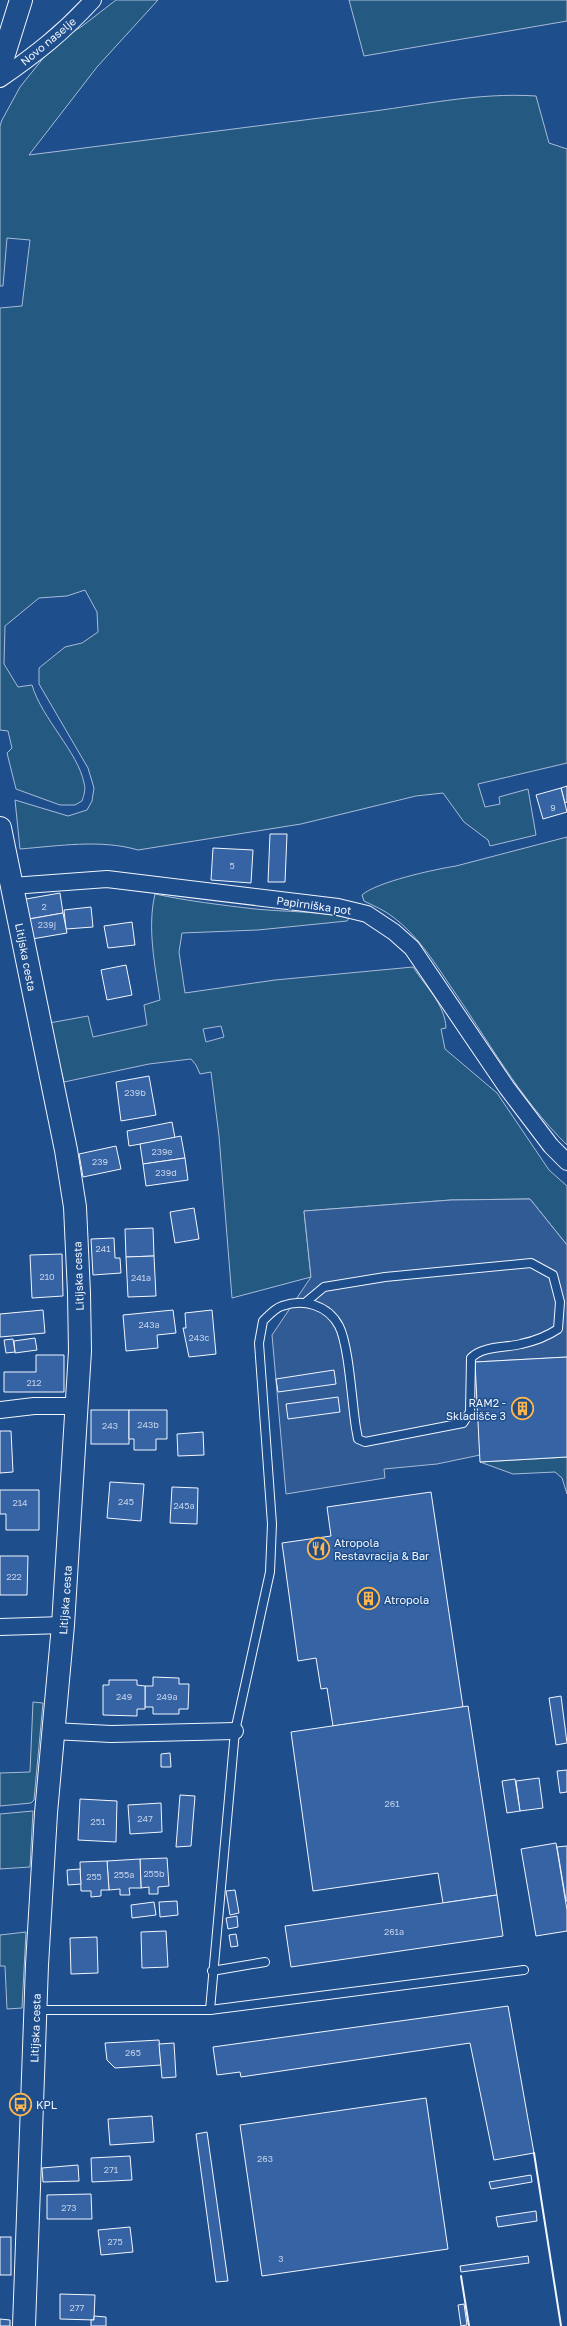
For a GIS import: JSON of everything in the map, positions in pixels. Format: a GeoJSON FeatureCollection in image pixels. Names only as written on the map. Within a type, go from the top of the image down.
{"type":"FeatureCollection","features":[{"type":"Feature","properties":{"kind":"main road"},"geometry":{"type":"LineString","coordinates":[[0,67],[21,0]]}},
{"type":"Feature","properties":{"kind":"main road","name":"Litijska cesta"},"geometry":{"type":"LineString","coordinates":[[0,828],[66,1148],[75,1207],[80,1335],[63,1625],[46,1814],[35,2010],[24,2326]]}},
{"type":"Feature","properties":{"kind":"street","name":"Novo naselje"},"geometry":{"type":"LineString","coordinates":[[0,79],[38,53],[67,28],[93,0]]}},
{"type":"Feature","properties":{"kind":"street","name":"Papirniška pot"},"geometry":{"type":"LineString","coordinates":[[12,886],[106,879],[338,907],[367,914],[394,932],[412,948],[506,1088],[551,1146],[567,1162]]}},
{"type":"Feature","properties":{"kind":"street"},"geometry":{"type":"LineString","coordinates":[[0,1410],[34,1406],[77,1406]]}},
{"type":"Feature","properties":{"kind":"street"},"geometry":{"type":"LineString","coordinates":[[0,1627],[63,1625]]}},
{"type":"Feature","properties":{"kind":"street"},"geometry":{"type":"LineString","coordinates":[[53,1731],[111,1734],[235,1731]]}},
{"type":"Feature","properties":{"kind":"lane"},"geometry":{"type":"LineString","coordinates":[[210,2010],[212,1971],[235,1731],[270,1572],[272,1524],[260,1343],[262,1321],[281,1306],[306,1302],[324,1287],[385,1278],[531,1263],[553,1275],[564,1301],[558,1329],[545,1337],[522,1344],[476,1352],[471,1358],[470,1412],[463,1423],[365,1442],[358,1439],[340,1326],[328,1312],[306,1302]]}},
{"type":"Feature","properties":{"kind":"lane"},"geometry":{"type":"LineString","coordinates":[[212,1971],[265,1962]]}},
{"type":"Feature","properties":{"kind":"lane"},"geometry":{"type":"LineString","coordinates":[[35,2010],[210,2010],[524,1970]]}},
{"type":"Feature","properties":{"kind":"shaded area"},"geometry":{"type":"Polygon","coordinates":[[[116,0],[158,0],[97,67],[29,155],[359,113],[448,100],[514,95],[536,96],[549,143],[567,149],[567,763],[478,784],[485,807],[500,804],[499,797],[528,789],[536,835],[490,846],[488,840],[464,822],[443,793],[416,796],[301,824],[138,850],[94,844],[20,849],[15,800],[68,816],[87,810],[92,801],[94,788],[88,768],[39,684],[39,668],[65,647],[82,643],[98,632],[97,612],[85,590],[67,596],[39,598],[5,626],[4,664],[18,687],[32,685],[37,698],[75,759],[85,788],[82,801],[75,805],[60,805],[16,789],[7,753],[12,748],[8,731],[0,730],[0,308],[22,306],[30,240],[7,238],[3,286],[0,286],[0,126],[20,87],[57,41],[81,27],[116,0]]]}},
{"type":"Feature","properties":{"kind":"shaded area"},"geometry":{"type":"Polygon","coordinates":[[[349,0],[567,0],[567,21],[364,56],[349,0]]]}},
{"type":"Feature","properties":{"kind":"shaded area"},"geometry":{"type":"Polygon","coordinates":[[[567,837],[567,1145],[534,1108],[519,1088],[424,948],[409,931],[393,917],[364,901],[362,895],[380,885],[407,877],[456,866],[567,837]]]}},
{"type":"Feature","properties":{"kind":"shaded area"},"geometry":{"type":"Polygon","coordinates":[[[155,894],[230,906],[314,913],[349,918],[347,921],[258,930],[182,933],[179,952],[185,993],[275,980],[413,967],[434,996],[442,1011],[446,1028],[441,1029],[445,1049],[497,1093],[549,1170],[567,1186],[567,1245],[530,1199],[451,1200],[304,1211],[311,1277],[232,1298],[219,1136],[211,1072],[200,1074],[196,1065],[191,1059],[149,1064],[64,1082],[49,1023],[88,1016],[93,1037],[147,1025],[144,1005],[160,1000],[153,947],[153,907],[155,894]],[[221,1026],[203,1029],[206,1042],[224,1037],[221,1026]]]}},
{"type":"Feature","properties":{"kind":"shaded area"},"geometry":{"type":"Polygon","coordinates":[[[530,1199],[567,1245],[567,1357],[475,1362],[480,1455],[437,1464],[384,1469],[385,1478],[286,1494],[272,1335],[311,1277],[304,1211],[451,1200],[530,1199]]]}},
{"type":"Feature","properties":{"kind":"shaded area"},"geometry":{"type":"Polygon","coordinates":[[[567,1457],[567,1494],[562,1478],[555,1472],[513,1474],[480,1462],[567,1457]]]}},
{"type":"Feature","properties":{"kind":"shaded area"},"geometry":{"type":"Polygon","coordinates":[[[33,1702],[43,1703],[34,1800],[31,1803],[0,1806],[0,1773],[30,1772],[33,1702]]]}},
{"type":"Feature","properties":{"kind":"shaded area"},"geometry":{"type":"Polygon","coordinates":[[[33,1811],[30,1867],[0,1869],[0,1814],[33,1811]]]}},
{"type":"Feature","properties":{"kind":"shaded area"},"geometry":{"type":"Polygon","coordinates":[[[26,1932],[22,2008],[7,2009],[5,1966],[0,1966],[0,1935],[26,1932]]]}},
{"type":"Feature","properties":{"kind":"building"},"geometry":{"type":"Polygon","coordinates":[[[567,786],[567,802],[565,803],[561,788],[567,786]]]}},
{"type":"Feature","properties":{"kind":"building"},"geometry":{"type":"Polygon","coordinates":[[[561,788],[567,812],[543,819],[536,795],[561,788]]]}},
{"type":"Feature","properties":{"kind":"building"},"geometry":{"type":"Polygon","coordinates":[[[270,834],[287,834],[285,882],[268,882],[270,834]]]}},
{"type":"Feature","properties":{"kind":"building"},"geometry":{"type":"Polygon","coordinates":[[[213,848],[253,850],[251,883],[211,880],[213,848]]]}},
{"type":"Feature","properties":{"kind":"building"},"geometry":{"type":"Polygon","coordinates":[[[60,893],[63,913],[29,919],[26,899],[60,893]]]}},
{"type":"Feature","properties":{"kind":"building"},"geometry":{"type":"Polygon","coordinates":[[[91,907],[93,927],[66,929],[64,910],[91,907]]]}},
{"type":"Feature","properties":{"kind":"building"},"geometry":{"type":"Polygon","coordinates":[[[63,913],[67,933],[32,939],[29,919],[63,913]]]}},
{"type":"Feature","properties":{"kind":"building"},"geometry":{"type":"Polygon","coordinates":[[[132,922],[135,945],[108,948],[104,926],[132,922]]]}},
{"type":"Feature","properties":{"kind":"building"},"geometry":{"type":"Polygon","coordinates":[[[126,965],[132,995],[107,1000],[101,970],[126,965]]]}},
{"type":"Feature","properties":{"kind":"building"},"geometry":{"type":"Polygon","coordinates":[[[149,1076],[156,1115],[121,1121],[116,1082],[149,1076]]]}},
{"type":"Feature","properties":{"kind":"building"},"geometry":{"type":"Polygon","coordinates":[[[172,1122],[175,1138],[129,1146],[127,1131],[172,1122]]]}},
{"type":"Feature","properties":{"kind":"building"},"geometry":{"type":"Polygon","coordinates":[[[181,1136],[185,1158],[143,1164],[140,1144],[181,1136]]]}},
{"type":"Feature","properties":{"kind":"building"},"geometry":{"type":"Polygon","coordinates":[[[116,1146],[121,1169],[83,1177],[79,1154],[116,1146]]]}},
{"type":"Feature","properties":{"kind":"building"},"geometry":{"type":"Polygon","coordinates":[[[185,1158],[188,1180],[146,1186],[143,1164],[185,1158]]]}},
{"type":"Feature","properties":{"kind":"building"},"geometry":{"type":"Polygon","coordinates":[[[194,1208],[199,1239],[175,1243],[170,1212],[194,1208]]]}},
{"type":"Feature","properties":{"kind":"building"},"geometry":{"type":"Polygon","coordinates":[[[153,1228],[154,1256],[126,1257],[125,1229],[153,1228]]]}},
{"type":"Feature","properties":{"kind":"building"},"geometry":{"type":"Polygon","coordinates":[[[114,1238],[115,1258],[120,1258],[121,1273],[93,1275],[91,1239],[114,1238]]]}},
{"type":"Feature","properties":{"kind":"building"},"geometry":{"type":"Polygon","coordinates":[[[62,1254],[63,1296],[32,1298],[30,1255],[62,1254]]]}},
{"type":"Feature","properties":{"kind":"building"},"geometry":{"type":"Polygon","coordinates":[[[154,1256],[156,1296],[128,1297],[126,1257],[154,1256]]]}},
{"type":"Feature","properties":{"kind":"building"},"geometry":{"type":"Polygon","coordinates":[[[43,1310],[45,1333],[0,1337],[0,1314],[43,1310]]]}},
{"type":"Feature","properties":{"kind":"building"},"geometry":{"type":"Polygon","coordinates":[[[173,1310],[176,1333],[157,1335],[158,1348],[126,1351],[123,1315],[173,1310]]]}},
{"type":"Feature","properties":{"kind":"building"},"geometry":{"type":"Polygon","coordinates":[[[212,1310],[216,1354],[189,1357],[183,1328],[186,1328],[185,1313],[212,1310]]]}},
{"type":"Feature","properties":{"kind":"building"},"geometry":{"type":"Polygon","coordinates":[[[35,1338],[37,1350],[15,1353],[14,1341],[35,1338]]]}},
{"type":"Feature","properties":{"kind":"building"},"geometry":{"type":"Polygon","coordinates":[[[13,1339],[15,1352],[6,1353],[4,1340],[13,1339]]]}},
{"type":"Feature","properties":{"kind":"building"},"geometry":{"type":"Polygon","coordinates":[[[36,1355],[64,1355],[64,1392],[4,1392],[4,1372],[36,1372],[36,1355]]]}},
{"type":"Feature","properties":{"kind":"building","name":"RAM2 - Skladišče 3"},"geometry":{"type":"Polygon","coordinates":[[[567,1357],[567,1457],[480,1462],[475,1362],[567,1357]]]}},
{"type":"Feature","properties":{"kind":"building"},"geometry":{"type":"Polygon","coordinates":[[[334,1370],[336,1384],[278,1392],[276,1379],[334,1370]]]}},
{"type":"Feature","properties":{"kind":"building"},"geometry":{"type":"Polygon","coordinates":[[[338,1397],[340,1412],[288,1419],[286,1404],[338,1397]]]}},
{"type":"Feature","properties":{"kind":"building"},"geometry":{"type":"Polygon","coordinates":[[[91,1410],[129,1410],[129,1444],[91,1444],[91,1410]]]}},
{"type":"Feature","properties":{"kind":"building"},"geometry":{"type":"Polygon","coordinates":[[[129,1410],[167,1410],[167,1439],[156,1439],[156,1450],[134,1450],[134,1439],[129,1439],[129,1410]]]}},
{"type":"Feature","properties":{"kind":"building"},"geometry":{"type":"Polygon","coordinates":[[[0,1431],[11,1431],[13,1472],[0,1473],[0,1431]]]}},
{"type":"Feature","properties":{"kind":"building"},"geometry":{"type":"Polygon","coordinates":[[[203,1432],[204,1455],[178,1456],[177,1434],[203,1432]]]}},
{"type":"Feature","properties":{"kind":"building"},"geometry":{"type":"Polygon","coordinates":[[[110,1482],[144,1484],[141,1521],[107,1518],[110,1482]]]}},
{"type":"Feature","properties":{"kind":"building"},"geometry":{"type":"Polygon","coordinates":[[[172,1487],[198,1488],[197,1524],[170,1523],[172,1487]]]}},
{"type":"Feature","properties":{"kind":"building"},"geometry":{"type":"Polygon","coordinates":[[[0,1490],[39,1490],[39,1530],[6,1530],[6,1514],[0,1514],[0,1490]]]}},
{"type":"Feature","properties":{"kind":"building","name":"Atropola"},"geometry":{"type":"Polygon","coordinates":[[[431,1492],[463,1707],[333,1726],[327,1688],[321,1689],[316,1658],[298,1661],[282,1543],[331,1536],[327,1507],[431,1492]]]}},
{"type":"Feature","properties":{"kind":"building"},"geometry":{"type":"Polygon","coordinates":[[[0,1556],[28,1556],[27,1595],[0,1595],[0,1556]]]}},
{"type":"Feature","properties":{"kind":"building"},"geometry":{"type":"Polygon","coordinates":[[[153,1677],[179,1678],[179,1684],[189,1684],[188,1709],[179,1709],[179,1714],[153,1714],[153,1707],[145,1707],[145,1686],[153,1686],[153,1677]]]}},
{"type":"Feature","properties":{"kind":"building"},"geometry":{"type":"Polygon","coordinates":[[[109,1680],[137,1680],[137,1685],[145,1686],[145,1709],[137,1709],[137,1716],[103,1715],[103,1685],[109,1685],[109,1680]]]}},
{"type":"Feature","properties":{"kind":"building"},"geometry":{"type":"Polygon","coordinates":[[[561,1696],[567,1743],[556,1745],[549,1698],[561,1696]]]}},
{"type":"Feature","properties":{"kind":"building"},"geometry":{"type":"Polygon","coordinates":[[[468,1706],[497,1895],[443,1903],[438,1873],[313,1891],[291,1732],[468,1706]]]}},
{"type":"Feature","properties":{"kind":"building"},"geometry":{"type":"Polygon","coordinates":[[[170,1753],[171,1767],[161,1767],[161,1754],[170,1753]]]}},
{"type":"Feature","properties":{"kind":"building"},"geometry":{"type":"Polygon","coordinates":[[[567,1770],[567,1792],[560,1793],[557,1771],[567,1770]]]}},
{"type":"Feature","properties":{"kind":"building"},"geometry":{"type":"Polygon","coordinates":[[[539,1778],[543,1808],[520,1811],[516,1781],[539,1778]]]}},
{"type":"Feature","properties":{"kind":"building"},"geometry":{"type":"Polygon","coordinates":[[[515,1779],[520,1811],[507,1813],[502,1781],[515,1779]]]}},
{"type":"Feature","properties":{"kind":"building"},"geometry":{"type":"Polygon","coordinates":[[[180,1795],[195,1796],[191,1846],[176,1847],[180,1795]]]}},
{"type":"Feature","properties":{"kind":"building"},"geometry":{"type":"Polygon","coordinates":[[[80,1799],[117,1801],[116,1842],[78,1840],[80,1799]]]}},
{"type":"Feature","properties":{"kind":"building"},"geometry":{"type":"Polygon","coordinates":[[[161,1803],[162,1832],[130,1834],[128,1805],[161,1803]]]}},
{"type":"Feature","properties":{"kind":"building"},"geometry":{"type":"Polygon","coordinates":[[[556,1843],[567,1910],[567,1931],[536,1936],[521,1849],[556,1843]]]}},
{"type":"Feature","properties":{"kind":"building"},"geometry":{"type":"Polygon","coordinates":[[[567,1846],[567,1901],[566,1901],[557,1847],[567,1846]]]}},
{"type":"Feature","properties":{"kind":"building"},"geometry":{"type":"Polygon","coordinates":[[[167,1858],[169,1886],[158,1887],[158,1894],[149,1894],[149,1887],[141,1888],[140,1859],[167,1858]]]}},
{"type":"Feature","properties":{"kind":"building"},"geometry":{"type":"Polygon","coordinates":[[[140,1859],[141,1888],[129,1888],[130,1895],[120,1895],[120,1889],[109,1890],[107,1861],[140,1859]]]}},
{"type":"Feature","properties":{"kind":"building"},"geometry":{"type":"Polygon","coordinates":[[[107,1861],[109,1890],[101,1890],[101,1896],[91,1897],[91,1891],[81,1891],[80,1862],[107,1861]]]}},
{"type":"Feature","properties":{"kind":"building"},"geometry":{"type":"Polygon","coordinates":[[[80,1869],[81,1884],[68,1885],[67,1870],[80,1869]]]}},
{"type":"Feature","properties":{"kind":"building"},"geometry":{"type":"Polygon","coordinates":[[[235,1890],[239,1913],[230,1915],[226,1891],[235,1890]]]}},
{"type":"Feature","properties":{"kind":"building"},"geometry":{"type":"Polygon","coordinates":[[[497,1895],[503,1936],[291,1967],[285,1926],[497,1895]]]}},
{"type":"Feature","properties":{"kind":"building"},"geometry":{"type":"Polygon","coordinates":[[[177,1901],[178,1915],[160,1917],[159,1902],[177,1901]]]}},
{"type":"Feature","properties":{"kind":"building"},"geometry":{"type":"Polygon","coordinates":[[[154,1902],[156,1915],[132,1918],[131,1905],[154,1902]]]}},
{"type":"Feature","properties":{"kind":"building"},"geometry":{"type":"Polygon","coordinates":[[[237,1916],[238,1927],[228,1929],[226,1918],[237,1916]]]}},
{"type":"Feature","properties":{"kind":"building"},"geometry":{"type":"Polygon","coordinates":[[[166,1931],[168,1967],[142,1968],[141,1932],[166,1931]]]}},
{"type":"Feature","properties":{"kind":"building"},"geometry":{"type":"Polygon","coordinates":[[[236,1934],[238,1946],[231,1947],[229,1935],[236,1934]]]}},
{"type":"Feature","properties":{"kind":"building"},"geometry":{"type":"Polygon","coordinates":[[[97,1937],[98,1973],[71,1974],[70,1938],[97,1937]]]}},
{"type":"Feature","properties":{"kind":"building"},"geometry":{"type":"Polygon","coordinates":[[[508,2006],[534,2153],[494,2160],[470,2043],[241,2077],[240,2072],[217,2075],[213,2047],[508,2006]]]}},
{"type":"Feature","properties":{"kind":"building"},"geometry":{"type":"Polygon","coordinates":[[[159,2040],[161,2065],[115,2068],[107,2060],[105,2043],[159,2040]]]}},
{"type":"Feature","properties":{"kind":"building"},"geometry":{"type":"Polygon","coordinates":[[[174,2043],[176,2077],[162,2078],[159,2044],[174,2043]]]}},
{"type":"Feature","properties":{"kind":"building"},"geometry":{"type":"Polygon","coordinates":[[[426,2098],[448,2249],[262,2276],[240,2125],[426,2098]]]}},
{"type":"Feature","properties":{"kind":"building"},"geometry":{"type":"Polygon","coordinates":[[[152,2116],[154,2142],[110,2145],[108,2119],[152,2116]]]}},
{"type":"Feature","properties":{"kind":"building"},"geometry":{"type":"Polygon","coordinates":[[[207,2132],[228,2281],[216,2282],[196,2134],[207,2132]]]}},
{"type":"Feature","properties":{"kind":"building"},"geometry":{"type":"Polygon","coordinates":[[[130,2156],[132,2180],[92,2182],[91,2158],[130,2156]]]}},
{"type":"Feature","properties":{"kind":"building"},"geometry":{"type":"Polygon","coordinates":[[[78,2165],[79,2181],[43,2182],[42,2168],[78,2165]]]}},
{"type":"Feature","properties":{"kind":"building"},"geometry":{"type":"Polygon","coordinates":[[[531,2175],[532,2182],[491,2189],[489,2182],[531,2175]]]}},
{"type":"Feature","properties":{"kind":"building"},"geometry":{"type":"Polygon","coordinates":[[[91,2194],[92,2219],[47,2219],[47,2195],[91,2194]]]}},
{"type":"Feature","properties":{"kind":"building"},"geometry":{"type":"Polygon","coordinates":[[[536,2211],[537,2221],[498,2227],[496,2217],[536,2211]]]}},
{"type":"Feature","properties":{"kind":"building"},"geometry":{"type":"Polygon","coordinates":[[[130,2227],[133,2252],[101,2255],[98,2230],[130,2227]]]}},
{"type":"Feature","properties":{"kind":"building"},"geometry":{"type":"Polygon","coordinates":[[[0,2237],[11,2237],[11,2275],[0,2275],[0,2237]]]}},
{"type":"Feature","properties":{"kind":"building"},"geometry":{"type":"Polygon","coordinates":[[[528,2256],[529,2263],[461,2272],[460,2266],[528,2256]]]}},
{"type":"Feature","properties":{"kind":"building"},"geometry":{"type":"Polygon","coordinates":[[[60,2294],[95,2295],[94,2320],[60,2319],[60,2294]]]}},
{"type":"Feature","properties":{"kind":"building"},"geometry":{"type":"Polygon","coordinates":[[[464,2304],[467,2325],[461,2326],[458,2305],[464,2304]]]}},
{"type":"Feature","properties":{"kind":"building"},"geometry":{"type":"Polygon","coordinates":[[[94,2316],[106,2317],[106,2326],[91,2326],[91,2320],[94,2320],[94,2316]]]}},
{"type":"Feature","properties":{"kind":"building"},"geometry":{"type":"Polygon","coordinates":[[[0,2319],[10,2320],[10,2326],[0,2326],[0,2319]]]}},
{"type":"Feature","properties":{"kind":"wall"},"geometry":{"type":"LineString","coordinates":[[534,2153],[561,2326]]}},
{"type":"Feature","properties":{"kind":"wall"},"geometry":{"type":"LineString","coordinates":[[461,2276],[469,2326]]}},
{"type":"Feature","properties":{"kind":"place","name":"RAM2 - Skladišče 3"},"geometry":{"type":"Point","coordinates":[522,1408]}},
{"type":"Feature","properties":{"kind":"place","name":"Atropola Restavracija & Bar"},"geometry":{"type":"Point","coordinates":[318,1548]}},
{"type":"Feature","properties":{"kind":"place","name":"Atropola"},"geometry":{"type":"Point","coordinates":[368,1599]}},
{"type":"Feature","properties":{"kind":"place","name":"KPL"},"geometry":{"type":"Point","coordinates":[21,2104]}}]}
